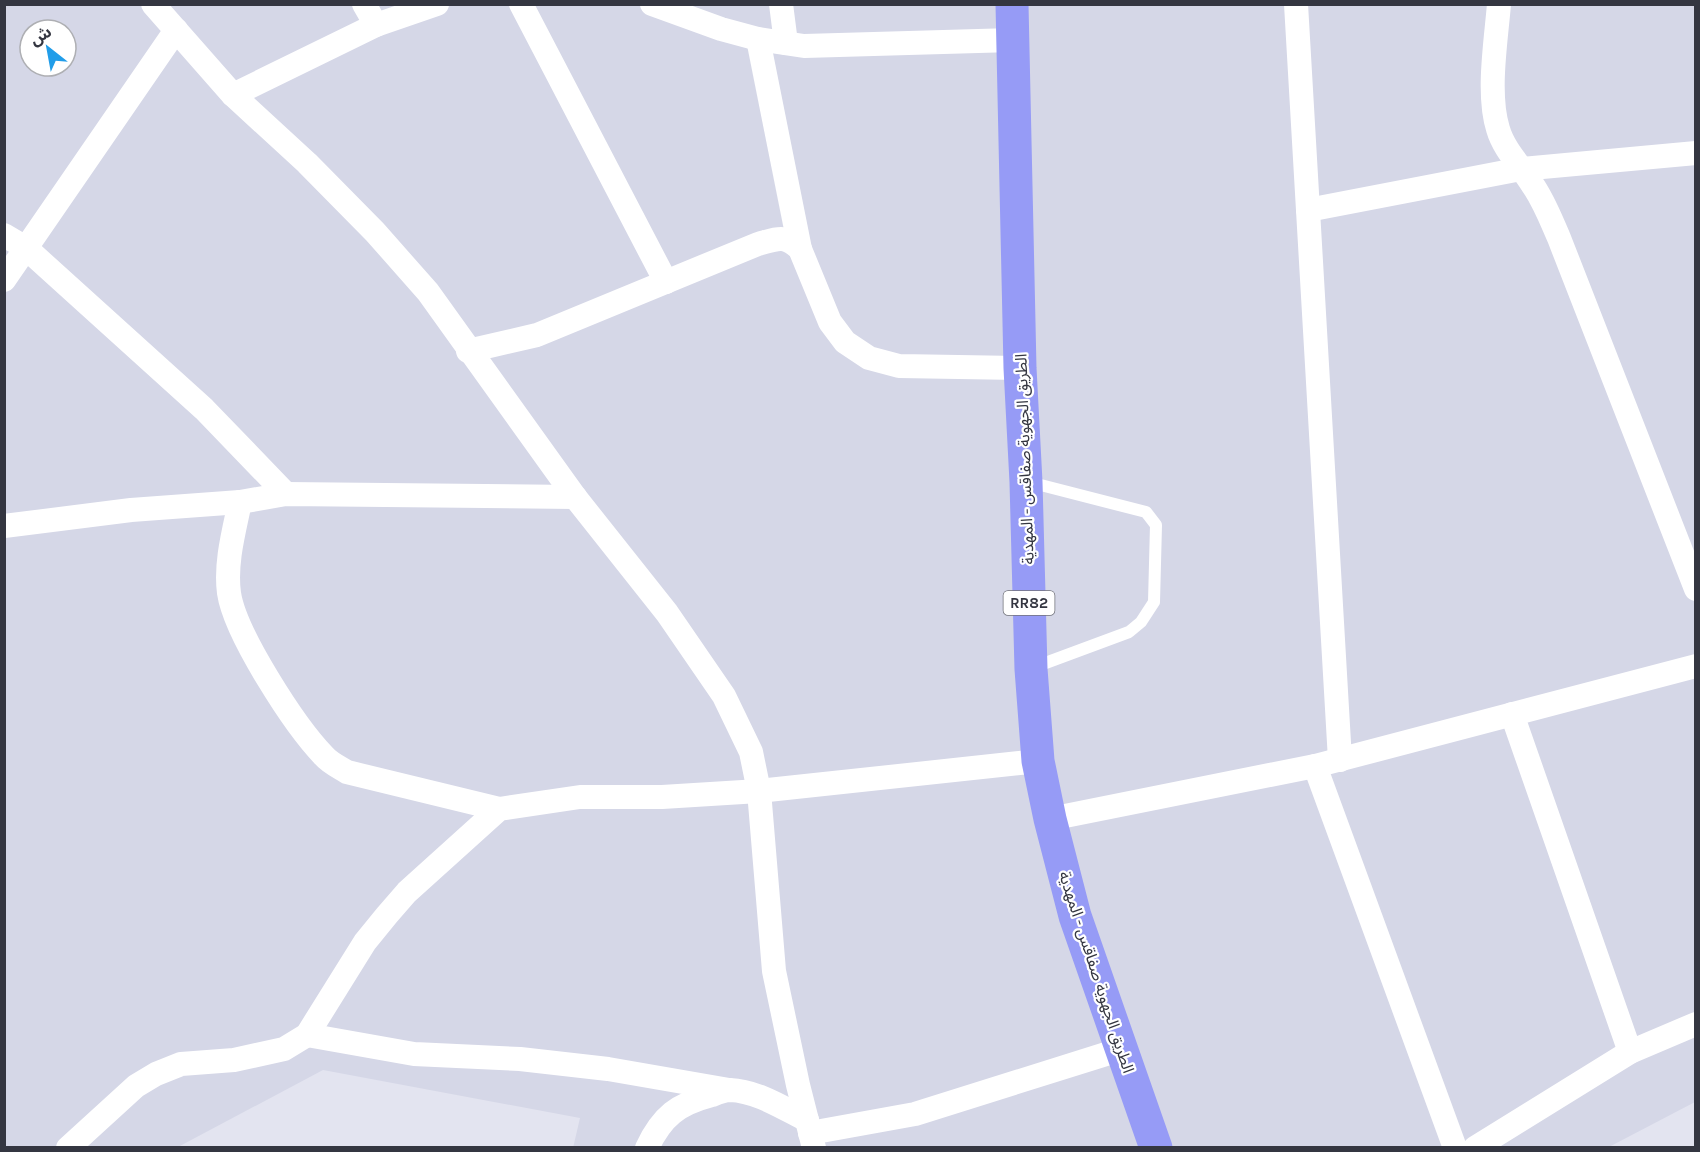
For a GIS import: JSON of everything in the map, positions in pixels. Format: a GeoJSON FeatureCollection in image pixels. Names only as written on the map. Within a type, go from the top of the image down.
{"type":"FeatureCollection","features":[{"type":"Feature","properties":{"kind":"main road","name":"الطريق الجهوية صفاقس - المهدية"},"geometry":{"type":"LineString","coordinates":[[1012,4],[1020,368],[1026,482],[1031,669],[1038,761],[1075,916],[1156,1148]]}},
{"type":"Feature","properties":{"kind":"street"},"geometry":{"type":"LineString","coordinates":[[153,4],[233,95],[307,163],[375,232],[428,292],[468,351],[575,497],[667,613],[724,696],[751,752],[759,791],[774,971],[810,1133]]}},
{"type":"Feature","properties":{"kind":"street"},"geometry":{"type":"LineString","coordinates":[[233,95],[370,15],[437,4]]}},
{"type":"Feature","properties":{"kind":"street"},"geometry":{"type":"LineString","coordinates":[[521,4],[666,282]]}},
{"type":"Feature","properties":{"kind":"street"},"geometry":{"type":"LineString","coordinates":[[652,4],[720,29],[758,39],[804,46],[1013,40]]}},
{"type":"Feature","properties":{"kind":"street"},"geometry":{"type":"LineString","coordinates":[[781,4],[786,43]]}},
{"type":"Feature","properties":{"kind":"street"},"geometry":{"type":"LineString","coordinates":[[1296,4],[1340,760]]}},
{"type":"Feature","properties":{"kind":"street"},"geometry":{"type":"LineString","coordinates":[[1499,4],[1493,72],[1494,106],[1498,129],[1544,204],[1559,238],[1695,589]]}},
{"type":"Feature","properties":{"kind":"street"},"geometry":{"type":"LineString","coordinates":[[4,280],[176,30]]}},
{"type":"Feature","properties":{"kind":"street"},"geometry":{"type":"LineString","coordinates":[[758,39],[800,249],[830,322],[845,342],[869,358],[899,366],[1020,368]]}},
{"type":"Feature","properties":{"kind":"street"},"geometry":{"type":"LineString","coordinates":[[1308,210],[1521,169],[1695,153]]}},
{"type":"Feature","properties":{"kind":"street"},"geometry":{"type":"LineString","coordinates":[[4,235],[26,248],[204,409],[286,494]]}},
{"type":"Feature","properties":{"kind":"street"},"geometry":{"type":"LineString","coordinates":[[468,351],[537,334],[758,244],[781,237],[793,242],[800,249]]}},
{"type":"Feature","properties":{"kind":"street"},"geometry":{"type":"LineString","coordinates":[[4,526],[131,510],[240,502],[286,494],[575,497]]}},
{"type":"Feature","properties":{"kind":"street"},"geometry":{"type":"LineString","coordinates":[[240,502],[228,566],[229,594],[241,632],[303,730],[325,758],[346,772],[499,809],[580,797],[662,797],[759,791],[1038,761]]}},
{"type":"Feature","properties":{"kind":"street"},"geometry":{"type":"LineString","coordinates":[[1050,819],[1315,766],[1512,714],[1694,670]]}},
{"type":"Feature","properties":{"kind":"street"},"geometry":{"type":"LineString","coordinates":[[1512,714],[1630,1052]]}},
{"type":"Feature","properties":{"kind":"street"},"geometry":{"type":"LineString","coordinates":[[1315,766],[1455,1148]]}},
{"type":"Feature","properties":{"kind":"street"},"geometry":{"type":"LineString","coordinates":[[68,1148],[136,1086],[156,1074],[181,1065],[234,1060],[284,1049],[307,1035],[365,942],[407,892],[499,809]]}},
{"type":"Feature","properties":{"kind":"street"},"geometry":{"type":"LineString","coordinates":[[1474,1148],[1630,1052],[1695,1024]]}},
{"type":"Feature","properties":{"kind":"street"},"geometry":{"type":"LineString","coordinates":[[307,1035],[414,1054],[520,1059],[608,1069],[729,1090],[762,1098],[810,1133],[915,1114],[1122,1049]]}},
{"type":"Feature","properties":{"kind":"street"},"geometry":{"type":"LineString","coordinates":[[647,1148],[655,1132],[672,1111],[695,1099],[729,1090]]}},
{"type":"Feature","properties":{"kind":"lane"},"geometry":{"type":"LineString","coordinates":[[1026,482],[1146,512],[1156,525],[1154,602],[1141,622],[1129,632],[1031,669]]}},
{"type":"Feature","properties":{"kind":"shaded area"},"geometry":{"type":"Polygon","coordinates":[[[5,5],[1695,5],[1695,1102],[1607,1148],[573,1148],[580,1118],[323,1070],[178,1147],[5,1148],[5,5]]]}}]}
